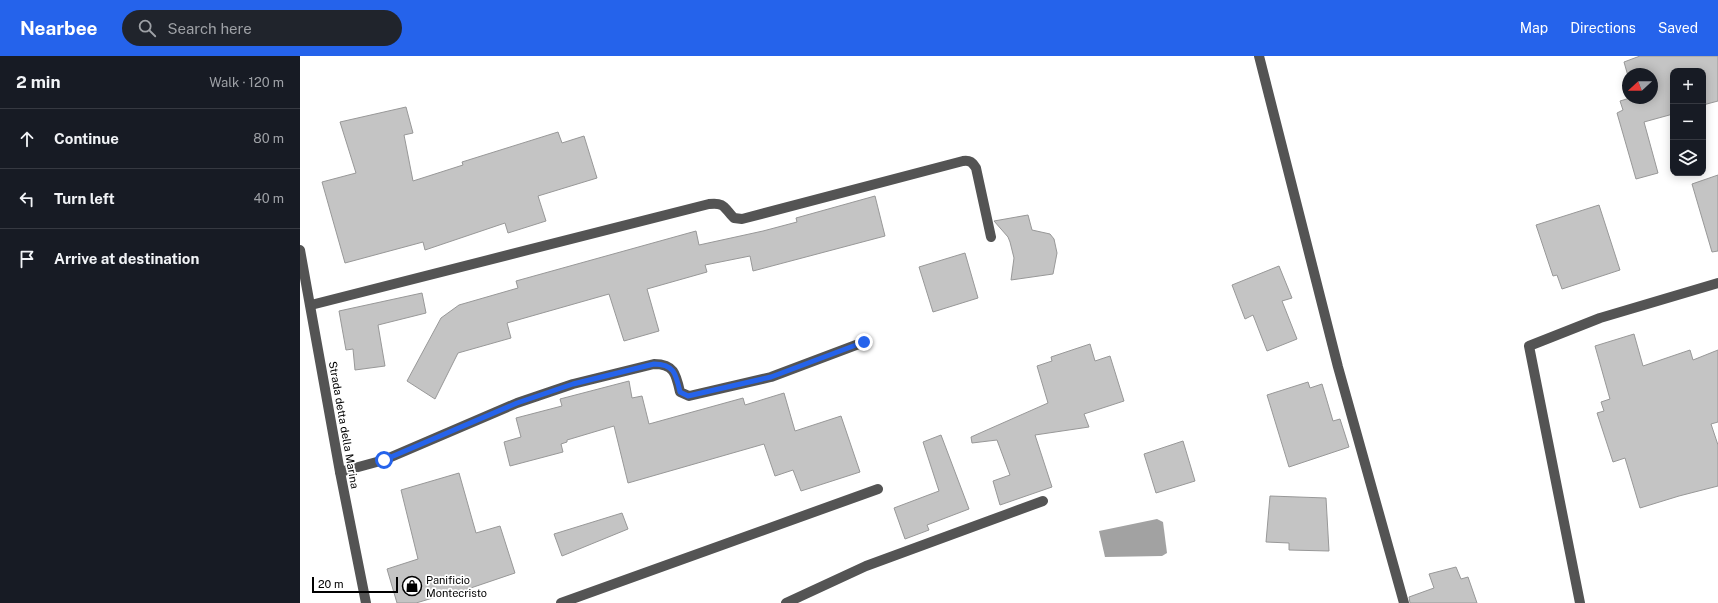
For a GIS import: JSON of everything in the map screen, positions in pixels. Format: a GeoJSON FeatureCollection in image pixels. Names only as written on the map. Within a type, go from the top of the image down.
{"type":"FeatureCollection","features":[{"type":"Feature","properties":{"kind":"street"},"geometry":{"type":"LineString","coordinates":[[1258,56],[1334,351],[1404,603]]}},
{"type":"Feature","properties":{"kind":"street"},"geometry":{"type":"LineString","coordinates":[[311,305],[709,204],[718,203],[724,205],[734,218],[742,219],[968,160],[973,163],[976,168],[991,237]]}},
{"type":"Feature","properties":{"kind":"street","name":"Strada detta della Marina"},"geometry":{"type":"LineString","coordinates":[[300,250],[340,472],[366,603]]}},
{"type":"Feature","properties":{"kind":"street"},"geometry":{"type":"LineString","coordinates":[[1580,603],[1529,346],[1600,318],[1718,283]]}},
{"type":"Feature","properties":{"kind":"street"},"geometry":{"type":"LineString","coordinates":[[340,472],[384,460],[517,403],[573,384],[646,365],[663,364],[672,368],[677,377],[680,392],[688,396],[771,377],[864,342]]}},
{"type":"Feature","properties":{"kind":"street"},"geometry":{"type":"LineString","coordinates":[[561,603],[878,489]]}},
{"type":"Feature","properties":{"kind":"street"},"geometry":{"type":"LineString","coordinates":[[786,603],[866,566],[1043,501]]}},
{"type":"Feature","properties":{"kind":"shaded area"},"geometry":{"type":"Polygon","coordinates":[[[1157,519],[1163,522],[1167,553],[1162,556],[1105,557],[1099,531],[1157,519]]]}},
{"type":"Feature","properties":{"kind":"building"},"geometry":{"type":"Polygon","coordinates":[[[1640,56],[1718,56],[1718,101],[1706,104],[1706,68],[1670,68],[1670,115],[1644,122],[1658,173],[1636,179],[1617,113],[1623,110],[1620,101],[1622,100],[1622,104],[1658,104],[1658,68],[1626,68],[1624,62],[1640,56]]]}},
{"type":"Feature","properties":{"kind":"building"},"geometry":{"type":"Polygon","coordinates":[[[406,107],[413,133],[404,135],[413,181],[463,165],[462,162],[558,132],[562,143],[584,136],[597,178],[538,196],[546,221],[508,233],[505,223],[425,250],[423,242],[345,263],[322,182],[356,173],[340,122],[406,107]]]}},
{"type":"Feature","properties":{"kind":"building"},"geometry":{"type":"Polygon","coordinates":[[[1718,175],[1718,251],[1712,252],[1692,184],[1718,175]]]}},
{"type":"Feature","properties":{"kind":"building"},"geometry":{"type":"Polygon","coordinates":[[[875,196],[885,236],[753,271],[750,256],[705,265],[707,272],[647,289],[659,331],[624,341],[609,294],[507,323],[511,338],[458,353],[435,399],[407,381],[441,318],[459,305],[518,288],[516,281],[696,231],[699,245],[763,231],[797,222],[796,218],[875,196]]]}},
{"type":"Feature","properties":{"kind":"building"},"geometry":{"type":"Polygon","coordinates":[[[1599,205],[1620,270],[1562,289],[1557,275],[1553,276],[1536,225],[1599,205]]]}},
{"type":"Feature","properties":{"kind":"building"},"geometry":{"type":"Polygon","coordinates":[[[1028,215],[1032,230],[1050,234],[1054,239],[1057,253],[1053,274],[1011,280],[1014,258],[1010,242],[1008,237],[994,221],[1028,215]]]}},
{"type":"Feature","properties":{"kind":"building"},"geometry":{"type":"Polygon","coordinates":[[[965,253],[978,298],[933,312],[919,267],[965,253]]]}},
{"type":"Feature","properties":{"kind":"building"},"geometry":{"type":"Polygon","coordinates":[[[1279,266],[1292,298],[1282,301],[1297,339],[1267,351],[1253,315],[1245,319],[1232,285],[1279,266]]]}},
{"type":"Feature","properties":{"kind":"building"},"geometry":{"type":"Polygon","coordinates":[[[422,293],[426,313],[378,325],[385,366],[355,370],[353,349],[346,350],[339,311],[422,293]]]}},
{"type":"Feature","properties":{"kind":"building"},"geometry":{"type":"Polygon","coordinates":[[[1634,334],[1643,366],[1690,350],[1693,360],[1718,350],[1718,422],[1711,424],[1718,445],[1718,486],[1640,508],[1625,458],[1613,462],[1597,413],[1604,411],[1601,402],[1610,399],[1595,346],[1634,334]]]}},
{"type":"Feature","properties":{"kind":"building"},"geometry":{"type":"Polygon","coordinates":[[[1090,344],[1095,361],[1110,356],[1124,401],[1084,414],[1089,427],[1035,435],[1052,487],[1000,505],[993,481],[1010,475],[997,440],[972,443],[971,437],[1048,403],[1037,366],[1052,361],[1051,357],[1090,344]]]}},
{"type":"Feature","properties":{"kind":"building"},"geometry":{"type":"Polygon","coordinates":[[[629,381],[632,398],[642,396],[649,424],[743,398],[745,405],[784,393],[795,431],[841,416],[860,472],[801,491],[793,470],[775,476],[764,444],[628,483],[614,426],[567,440],[567,442],[561,444],[563,452],[510,466],[504,442],[521,437],[516,418],[562,406],[560,399],[629,381]]]}},
{"type":"Feature","properties":{"kind":"building"},"geometry":{"type":"Polygon","coordinates":[[[1308,382],[1310,388],[1322,384],[1333,421],[1340,419],[1349,447],[1289,467],[1267,395],[1308,382]]]}},
{"type":"Feature","properties":{"kind":"building"},"geometry":{"type":"Polygon","coordinates":[[[941,435],[969,509],[927,525],[929,530],[905,539],[894,508],[939,491],[923,442],[941,435]]]}},
{"type":"Feature","properties":{"kind":"building"},"geometry":{"type":"Polygon","coordinates":[[[1183,441],[1195,481],[1156,493],[1144,454],[1183,441]]]}},
{"type":"Feature","properties":{"kind":"building"},"geometry":{"type":"Polygon","coordinates":[[[459,473],[476,533],[500,526],[515,573],[453,594],[453,592],[416,603],[397,603],[387,569],[418,559],[401,490],[459,473]]]}},
{"type":"Feature","properties":{"kind":"building"},"geometry":{"type":"Polygon","coordinates":[[[1270,496],[1326,498],[1329,551],[1289,550],[1289,543],[1266,542],[1270,496]]]}},
{"type":"Feature","properties":{"kind":"building"},"geometry":{"type":"Polygon","coordinates":[[[622,513],[628,529],[562,556],[554,534],[622,513]]]}},
{"type":"Feature","properties":{"kind":"building"},"geometry":{"type":"Polygon","coordinates":[[[1456,567],[1461,579],[1468,577],[1477,603],[1410,603],[1409,597],[1434,588],[1429,574],[1456,567]]]}},
{"type":"Feature","properties":{"kind":"place","name":"Panificio Montecristo"},"geometry":{"type":"Point","coordinates":[412,586]}},
{"type":"Feature","properties":{"kind":"route"},"geometry":{"type":"LineString","coordinates":[[384,460],[517,403],[573,384],[654,364],[663,364],[672,368],[677,377],[680,392],[688,396],[771,377],[864,342]]}}]}
